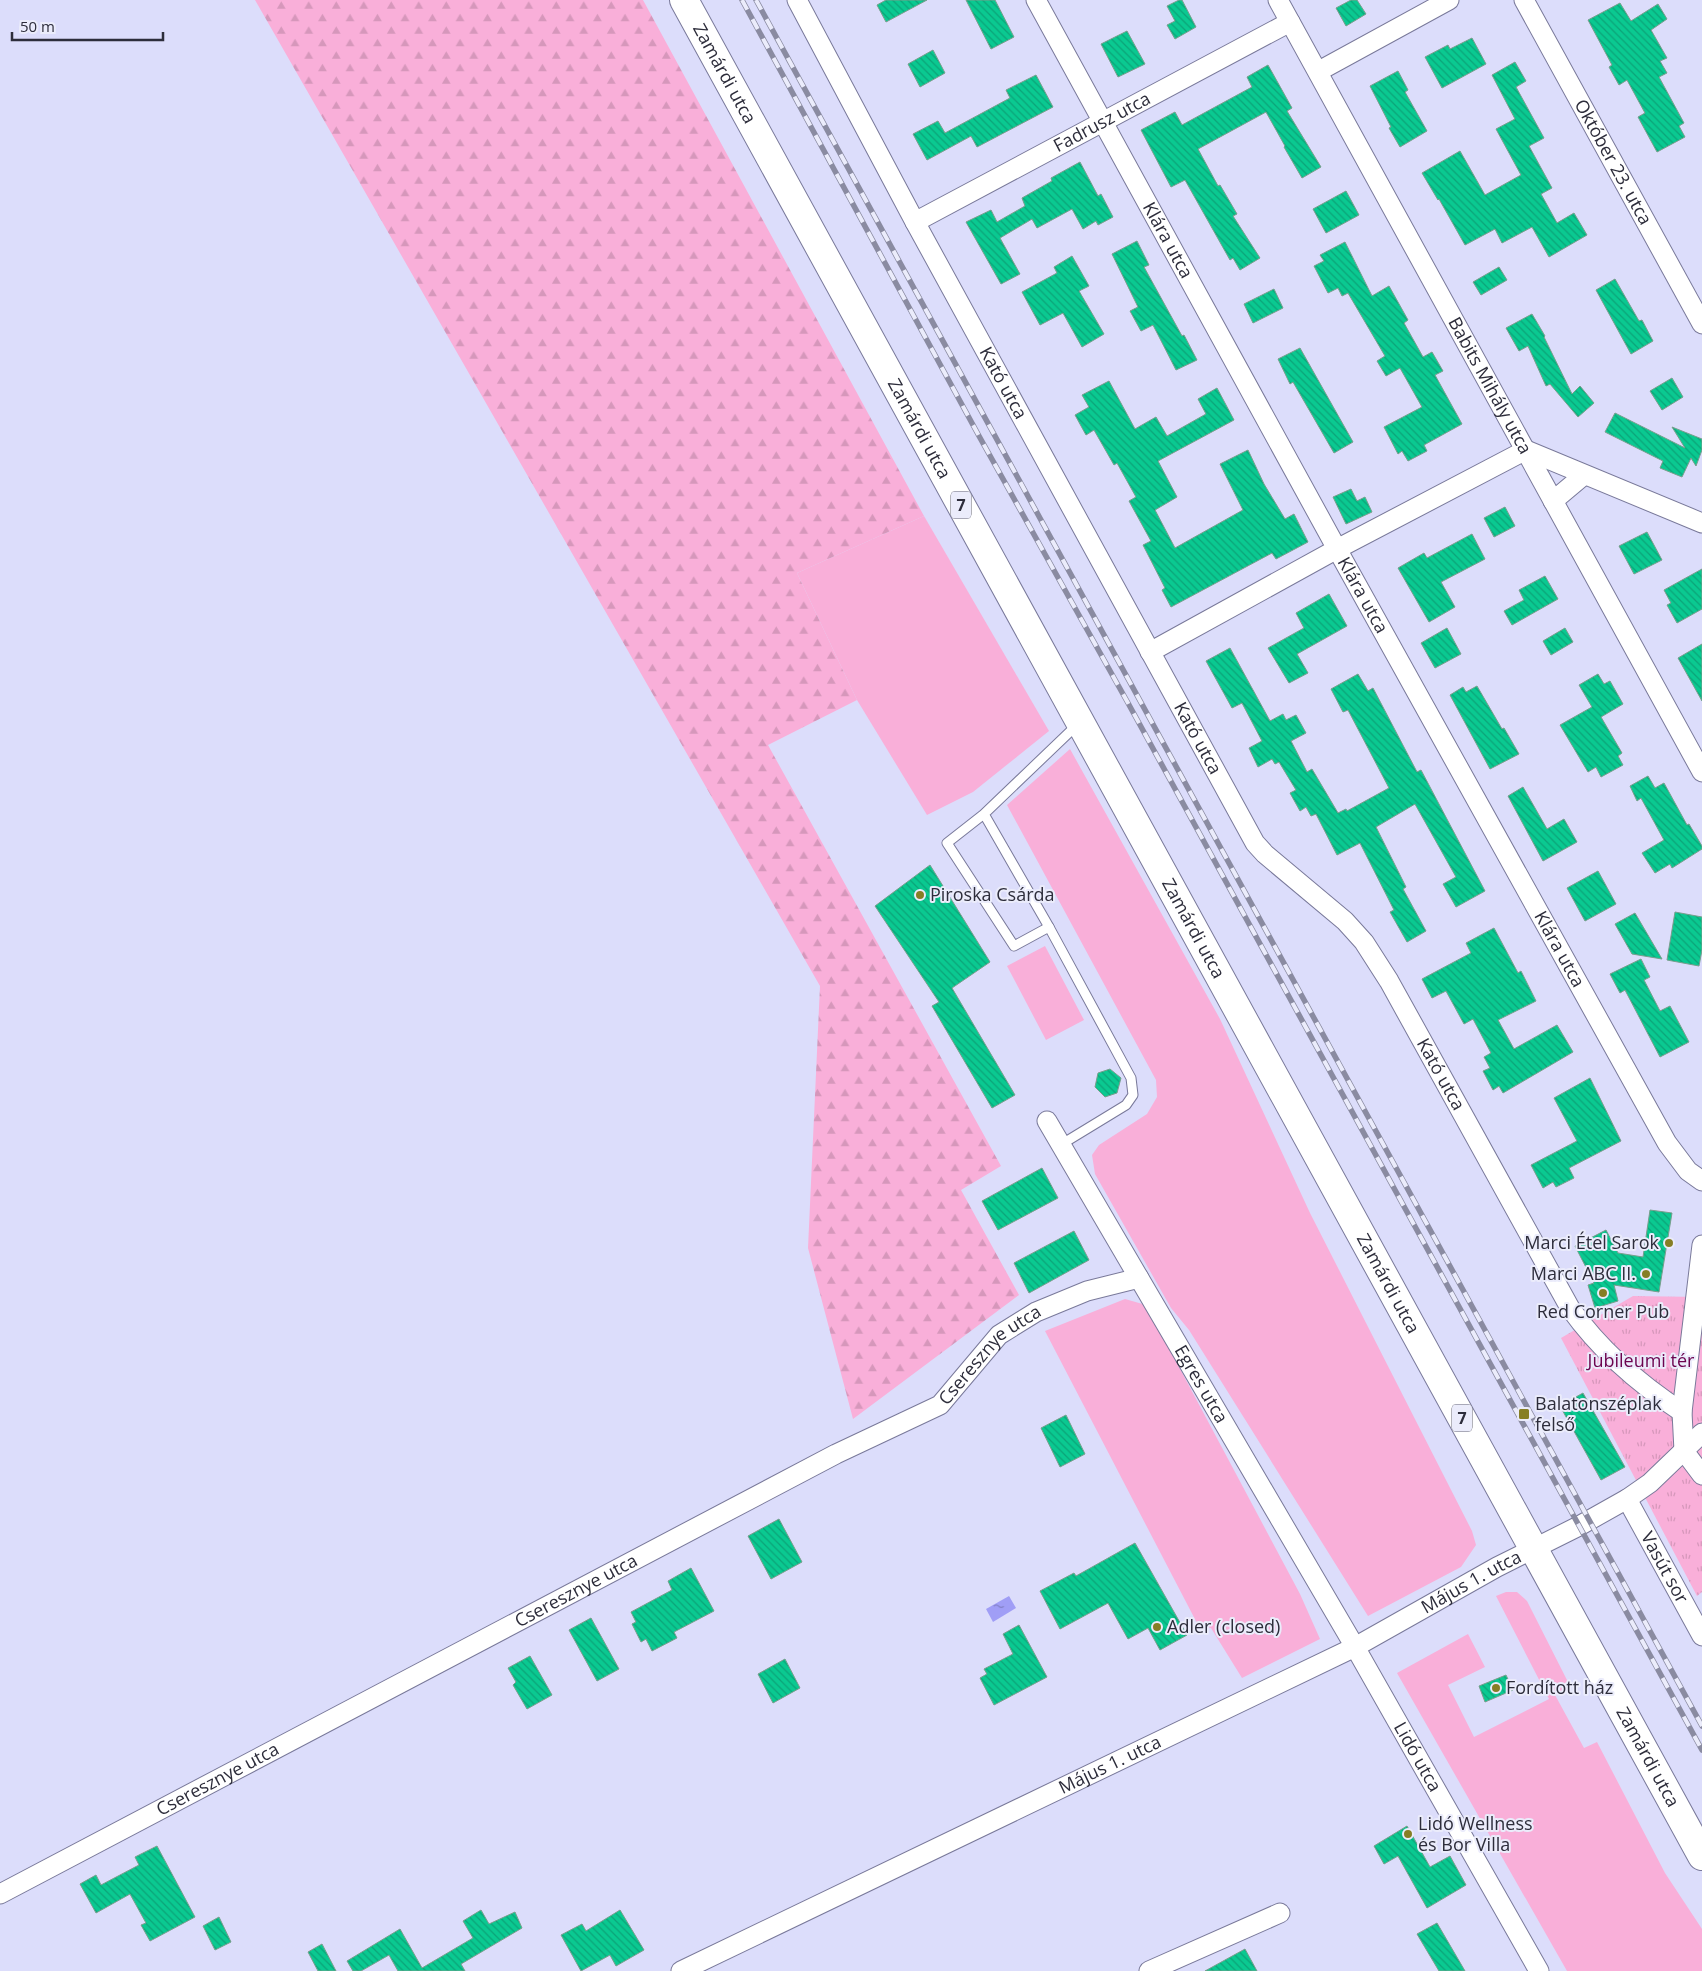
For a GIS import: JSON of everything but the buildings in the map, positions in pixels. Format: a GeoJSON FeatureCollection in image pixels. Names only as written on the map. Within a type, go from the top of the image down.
{"type":"FeatureCollection","features":[{"type":"Feature","properties":{"kind":"main road","name":"Zamárdi utca"},"geometry":{"type":"LineString","coordinates":[[684,0],[1702,1856]]}},
{"type":"Feature","properties":{"kind":"street","name":"Kató utca"},"geometry":{"type":"LineString","coordinates":[[797,0],[1255,843],[1265,854],[1345,921],[1364,942],[1389,981],[1570,1308],[1582,1326],[1621,1366],[1656,1395],[1682,1412]]}},
{"type":"Feature","properties":{"kind":"street","name":"Klára utca"},"geometry":{"type":"LineString","coordinates":[[1036,0],[1337,550],[1667,1144],[1688,1171],[1702,1181]]}},
{"type":"Feature","properties":{"kind":"street","name":"Babits Mihály utca"},"geometry":{"type":"LineString","coordinates":[[1278,0],[1702,772]]}},
{"type":"Feature","properties":{"kind":"street"},"geometry":{"type":"LineString","coordinates":[[1319,72],[1449,0]]}},
{"type":"Feature","properties":{"kind":"street","name":"Október 23. utca"},"geometry":{"type":"LineString","coordinates":[[1524,0],[1702,324]]}},
{"type":"Feature","properties":{"kind":"street","name":"Fadrusz utca"},"geometry":{"type":"LineString","coordinates":[[916,222],[1290,22]]}},
{"type":"Feature","properties":{"kind":"street"},"geometry":{"type":"LineString","coordinates":[[1150,652],[1526,450],[1702,523]]}},
{"type":"Feature","properties":{"kind":"street"},"geometry":{"type":"LineString","coordinates":[[1553,501],[1584,475]]}},
{"type":"Feature","properties":{"kind":"street","name":"Egres utca"},"geometry":{"type":"LineString","coordinates":[[1047,1121],[1355,1647]]}},
{"type":"Feature","properties":{"kind":"street"},"geometry":{"type":"LineString","coordinates":[[1702,1245],[1682,1412],[1684,1451],[1702,1474]]}},
{"type":"Feature","properties":{"kind":"street","name":"Cseresznye utca"},"geometry":{"type":"LineString","coordinates":[[0,1894],[836,1454],[940,1405],[999,1335],[1036,1312],[1088,1291],[1139,1278]]}},
{"type":"Feature","properties":{"kind":"street"},"geometry":{"type":"LineString","coordinates":[[1534,1548],[1579,1526],[1627,1499],[1650,1483],[1702,1433]]}},
{"type":"Feature","properties":{"kind":"street","name":"Vasút sor"},"geometry":{"type":"LineString","coordinates":[[1627,1499],[1702,1636]]}},
{"type":"Feature","properties":{"kind":"street","name":"Május 1. utca"},"geometry":{"type":"LineString","coordinates":[[681,1971],[1355,1647],[1534,1548]]}},
{"type":"Feature","properties":{"kind":"street","name":"Lidó utca"},"geometry":{"type":"LineString","coordinates":[[1355,1647],[1539,1971]]}},
{"type":"Feature","properties":{"kind":"street"},"geometry":{"type":"LineString","coordinates":[[1149,1971],[1280,1913]]}},
{"type":"Feature","properties":{"kind":"lane"},"geometry":{"type":"LineString","coordinates":[[1048,926],[1014,946],[947,843],[984,814],[1080,722]]}},
{"type":"Feature","properties":{"kind":"lane"},"geometry":{"type":"LineString","coordinates":[[984,814],[1131,1078],[1133,1095],[1126,1105],[1062,1144]]}},
{"type":"Feature","properties":{"kind":"green space"},"geometry":{"type":"Polygon","coordinates":[[[255,0],[643,0],[924,516],[797,573],[857,700],[768,745],[1001,1166],[961,1190],[1019,1295],[853,1419],[808,1248],[820,986],[255,0]]]}},
{"type":"Feature","properties":{"kind":"green space"},"geometry":{"type":"Polygon","coordinates":[[[924,516],[1049,731],[973,792],[927,815],[857,700],[797,573],[924,516]]]}},
{"type":"Feature","properties":{"kind":"green space"},"geometry":{"type":"Polygon","coordinates":[[[1070,749],[1220,1019],[1310,1213],[1472,1531],[1476,1545],[1461,1567],[1368,1616],[1189,1330],[1171,1308],[1095,1174],[1092,1155],[1099,1145],[1147,1114],[1157,1097],[1156,1080],[1007,805],[1070,749]]]}},
{"type":"Feature","properties":{"kind":"green space"},"geometry":{"type":"Polygon","coordinates":[[[1045,946],[1084,1020],[1046,1040],[1007,966],[1045,946]]]}},
{"type":"Feature","properties":{"kind":"green space","name":"Jubileumi tér"},"geometry":{"type":"Polygon","coordinates":[[[1633,1296],[1702,1297],[1702,1592],[1697,1596],[1561,1338],[1633,1296]]]}},
{"type":"Feature","properties":{"kind":"green space"},"geometry":{"type":"Polygon","coordinates":[[[1125,1299],[1146,1305],[1300,1594],[1320,1639],[1242,1678],[1211,1628],[1198,1625],[1045,1331],[1125,1299]]]}},
{"type":"Feature","properties":{"kind":"green space"},"geometry":{"type":"Polygon","coordinates":[[[1506,1592],[1517,1592],[1527,1601],[1570,1686],[1555,1695],[1584,1748],[1597,1742],[1665,1873],[1702,1929],[1702,1971],[1567,1971],[1397,1673],[1468,1634],[1485,1667],[1448,1685],[1474,1737],[1549,1699],[1496,1596],[1506,1592]]]}},
{"type":"Feature","properties":{"kind":"water"},"geometry":{"type":"Polygon","coordinates":[[[1009,1596],[1016,1608],[993,1622],[986,1609],[1009,1596]]]}},
{"type":"Feature","properties":{"kind":"railway"},"geometry":{"type":"LineString","coordinates":[[742,0],[979,436],[1128,703],[1702,1750]]}},
{"type":"Feature","properties":{"kind":"railway"},"geometry":{"type":"LineString","coordinates":[[756,0],[1702,1726]]}},
{"type":"Feature","properties":{"kind":"place","name":"Piroska Csárda"},"geometry":{"type":"Point","coordinates":[920,895]}},
{"type":"Feature","properties":{"kind":"place","name":"Marci Étel Sarok"},"geometry":{"type":"Point","coordinates":[1669,1243]}},
{"type":"Feature","properties":{"kind":"place","name":"Marci ABC II."},"geometry":{"type":"Point","coordinates":[1646,1274]}},
{"type":"Feature","properties":{"kind":"place","name":"Red Corner Pub"},"geometry":{"type":"Point","coordinates":[1603,1293]}},
{"type":"Feature","properties":{"kind":"place","name":"Balatonszéplak felső"},"geometry":{"type":"Point","coordinates":[1524,1414]}},
{"type":"Feature","properties":{"kind":"place","name":"Adler (closed)"},"geometry":{"type":"Point","coordinates":[1157,1627]}},
{"type":"Feature","properties":{"kind":"place","name":"Fordított ház"},"geometry":{"type":"Point","coordinates":[1496,1688]}},
{"type":"Feature","properties":{"kind":"place","name":"Lidó Wellness és Bor Villa"},"geometry":{"type":"Point","coordinates":[1408,1834]}}]}
